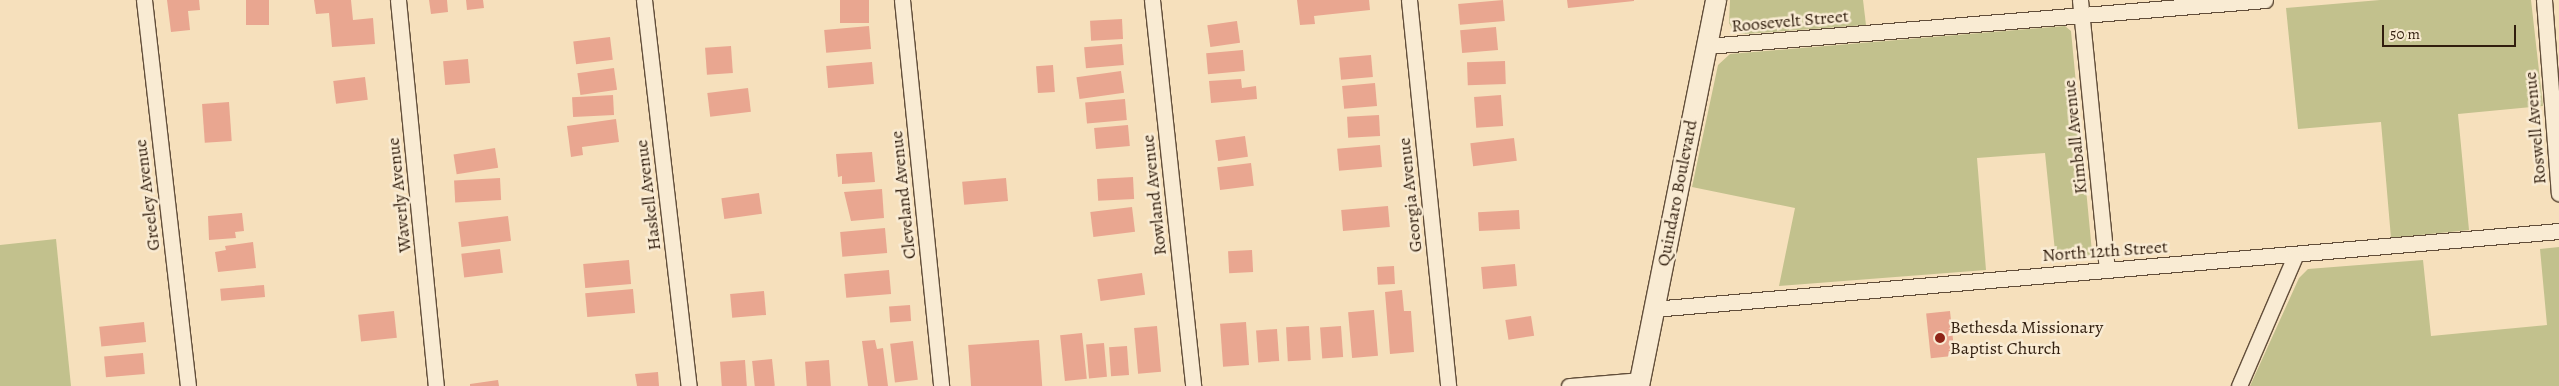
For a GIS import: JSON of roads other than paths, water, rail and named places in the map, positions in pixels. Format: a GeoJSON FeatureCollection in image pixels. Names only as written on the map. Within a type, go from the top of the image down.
{"type":"FeatureCollection","features":[{"type":"Feature","properties":{"kind":"main road","name":"Quindaro Boulevard"},"geometry":{"type":"LineString","coordinates":[[1639,383],[1716,0]]}},
{"type":"Feature","properties":{"kind":"street","name":"Greeley Avenue"},"geometry":{"type":"LineString","coordinates":[[144,0],[188,386]]}},
{"type":"Feature","properties":{"kind":"street","name":"Waverly Avenue"},"geometry":{"type":"LineString","coordinates":[[398,0],[436,386]]}},
{"type":"Feature","properties":{"kind":"street","name":"Haskell Avenue"},"geometry":{"type":"LineString","coordinates":[[644,0],[689,386]]}},
{"type":"Feature","properties":{"kind":"street","name":"Cleveland Avenue"},"geometry":{"type":"LineString","coordinates":[[902,0],[941,386]]}},
{"type":"Feature","properties":{"kind":"street","name":"Rowland Avenue"},"geometry":{"type":"LineString","coordinates":[[1152,0],[1193,386]]}},
{"type":"Feature","properties":{"kind":"street","name":"Georgia Avenue"},"geometry":{"type":"LineString","coordinates":[[1409,0],[1448,386]]}},
{"type":"Feature","properties":{"kind":"street","name":"Roosevelt Street"},"geometry":{"type":"LineString","coordinates":[[1707,46],[2081,8],[2265,0]]}},
{"type":"Feature","properties":{"kind":"street","name":"Roswell Avenue"},"geometry":{"type":"LineString","coordinates":[[2544,0],[2559,193]]}},
{"type":"Feature","properties":{"kind":"street","name":"Kimball Avenue"},"geometry":{"type":"LineString","coordinates":[[2081,8],[2107,269]]}},
{"type":"Feature","properties":{"kind":"street","name":"North 12th Street"},"geometry":{"type":"LineString","coordinates":[[1653,308],[2107,269],[2295,256],[2559,231]]}},
{"type":"Feature","properties":{"kind":"street"},"geometry":{"type":"LineString","coordinates":[[2239,386],[2295,256]]}},
{"type":"Feature","properties":{"kind":"street"},"geometry":{"type":"LineString","coordinates":[[1570,386],[1639,383]]}},
{"type":"Feature","properties":{"kind":"place","name":"Bethesda Missionary Baptist Church"},"geometry":{"type":"Point","coordinates":[1940,338]}}]}
